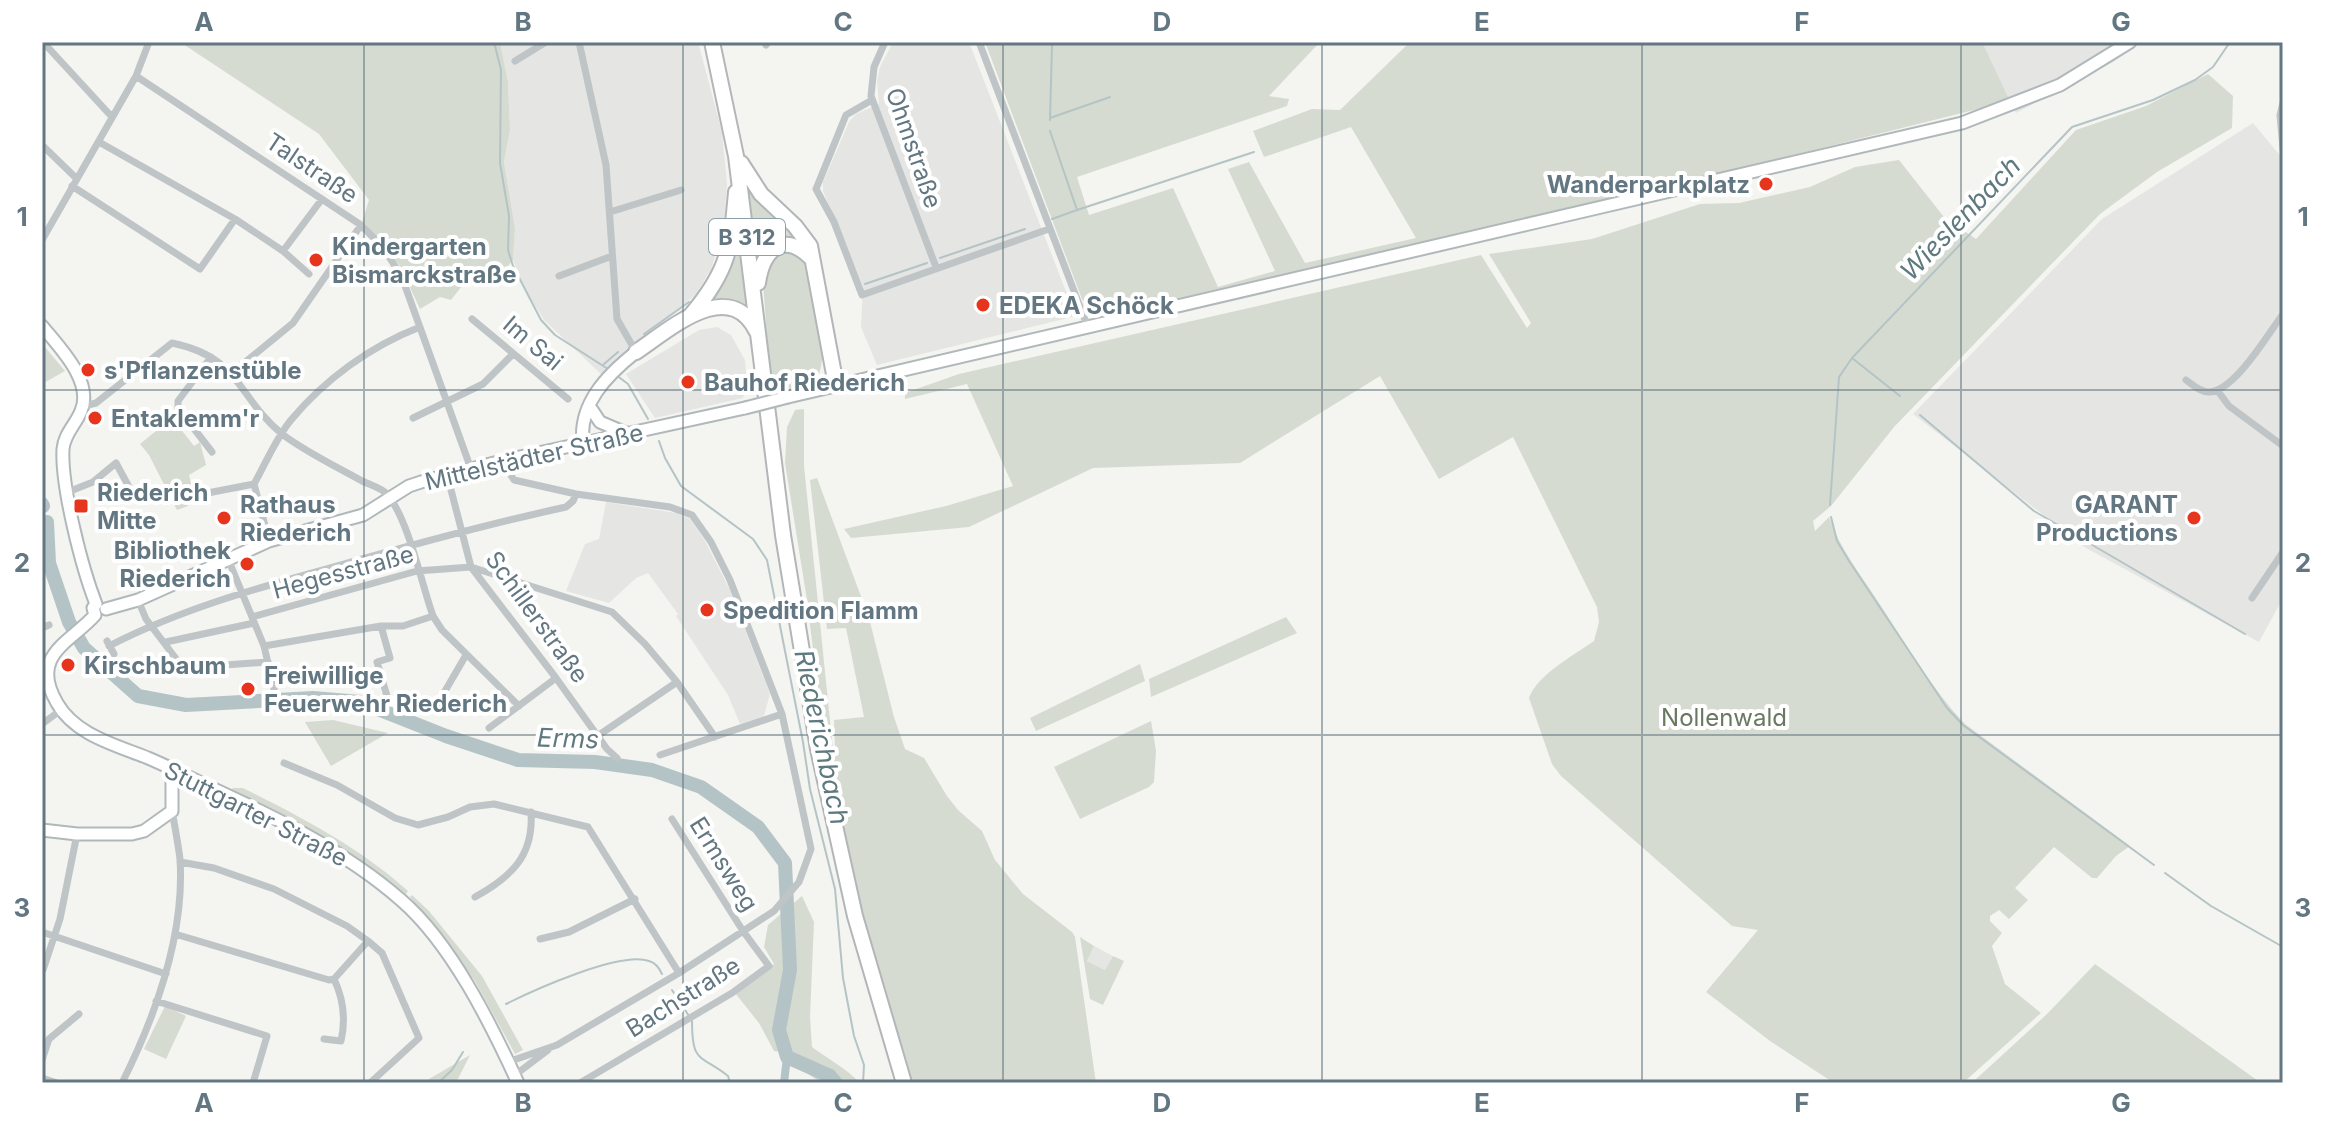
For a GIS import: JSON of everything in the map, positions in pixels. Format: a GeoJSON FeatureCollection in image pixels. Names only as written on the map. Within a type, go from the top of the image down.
{"type":"FeatureCollection","features":[{"type":"Feature","properties":{"kind":"highway","name":"B 312"},"geometry":{"type":"LineString","coordinates":[[712,42],[737,162],[790,584],[818,749],[855,916],[904,1083]]}},
{"type":"Feature","properties":{"kind":"highway"},"geometry":{"type":"LineString","coordinates":[[737,162],[761,194],[804,236],[815,262],[836,385]]}},
{"type":"Feature","properties":{"kind":"highway"},"geometry":{"type":"LineString","coordinates":[[691,315],[718,279],[728,255],[737,162]]}},
{"type":"Feature","properties":{"kind":"highway"},"geometry":{"type":"LineString","coordinates":[[756,306],[761,264],[772,250],[789,245],[797,247],[815,262]]}},
{"type":"Feature","properties":{"kind":"highway"},"geometry":{"type":"LineString","coordinates":[[636,352],[691,315],[723,305],[735,308],[752,322],[759,336]]}},
{"type":"Feature","properties":{"kind":"main road","name":"Mittelstädter Straße"},"geometry":{"type":"LineString","coordinates":[[96,613],[138,600],[269,541],[350,520],[409,486],[502,461],[745,408],[1087,325],[1285,282],[1962,123],[2060,85],[2130,42]]}},
{"type":"Feature","properties":{"kind":"main road"},"geometry":{"type":"LineString","coordinates":[[42,326],[70,360],[83,391],[84,406],[63,445],[68,492],[96,613],[66,639],[45,664],[52,692],[61,710]]}},
{"type":"Feature","properties":{"kind":"main road"},"geometry":{"type":"LineString","coordinates":[[583,444],[584,419],[594,397],[604,382],[636,352]]}},
{"type":"Feature","properties":{"kind":"main road"},"geometry":{"type":"LineString","coordinates":[[594,397],[592,410],[598,441]]}},
{"type":"Feature","properties":{"kind":"main road"},"geometry":{"type":"LineString","coordinates":[[592,410],[600,422],[629,434]]}},
{"type":"Feature","properties":{"kind":"main road","name":"Stuttgarter Straße"},"geometry":{"type":"LineString","coordinates":[[61,710],[86,731],[283,823],[328,848],[403,901],[451,960],[516,1079]]}},
{"type":"Feature","properties":{"kind":"main road"},"geometry":{"type":"LineString","coordinates":[[42,830],[77,834],[132,834],[144,831],[172,811],[172,770]]}},
{"type":"Feature","properties":{"kind":"street"},"geometry":{"type":"LineString","coordinates":[[43,42],[112,117]]}},
{"type":"Feature","properties":{"kind":"street"},"geometry":{"type":"LineString","coordinates":[[42,240],[136,76],[149,42]]}},
{"type":"Feature","properties":{"kind":"street"},"geometry":{"type":"LineString","coordinates":[[515,61],[546,42]]}},
{"type":"Feature","properties":{"kind":"street"},"geometry":{"type":"LineString","coordinates":[[579,42],[603,146],[617,319],[636,352]]}},
{"type":"Feature","properties":{"kind":"street","name":"Ohmstraße"},"geometry":{"type":"LineString","coordinates":[[885,42],[874,67],[870,88],[872,100],[936,267]]}},
{"type":"Feature","properties":{"kind":"street"},"geometry":{"type":"LineString","coordinates":[[979,42],[1087,325]]}},
{"type":"Feature","properties":{"kind":"street","name":"Talstraße"},"geometry":{"type":"LineString","coordinates":[[136,76],[361,225],[392,259],[404,283],[471,469]]}},
{"type":"Feature","properties":{"kind":"street"},"geometry":{"type":"LineString","coordinates":[[872,100],[846,115],[816,189],[834,222],[862,295],[1049,229]]}},
{"type":"Feature","properties":{"kind":"street"},"geometry":{"type":"LineString","coordinates":[[2283,103],[2280,115],[2283,148]]}},
{"type":"Feature","properties":{"kind":"street"},"geometry":{"type":"LineString","coordinates":[[99,142],[235,219],[283,251],[309,274]]}},
{"type":"Feature","properties":{"kind":"street"},"geometry":{"type":"LineString","coordinates":[[42,145],[74,182],[200,269],[235,219]]}},
{"type":"Feature","properties":{"kind":"street"},"geometry":{"type":"LineString","coordinates":[[610,212],[681,190]]}},
{"type":"Feature","properties":{"kind":"street"},"geometry":{"type":"LineString","coordinates":[[283,251],[322,199]]}},
{"type":"Feature","properties":{"kind":"street"},"geometry":{"type":"LineString","coordinates":[[232,373],[293,323],[361,225]]}},
{"type":"Feature","properties":{"kind":"street"},"geometry":{"type":"LineString","coordinates":[[559,276],[612,256]]}},
{"type":"Feature","properties":{"kind":"street"},"geometry":{"type":"LineString","coordinates":[[2186,380],[2202,391],[2226,387],[2283,314]]}},
{"type":"Feature","properties":{"kind":"street","name":"Im Sai"},"geometry":{"type":"LineString","coordinates":[[472,319],[568,399]]}},
{"type":"Feature","properties":{"kind":"street"},"geometry":{"type":"LineString","coordinates":[[269,541],[254,484],[282,434],[299,411],[363,356],[387,341],[420,327]]}},
{"type":"Feature","properties":{"kind":"street"},"geometry":{"type":"LineString","coordinates":[[84,406],[96,403],[172,343],[195,348],[211,357],[232,373],[282,434],[385,491],[401,518],[433,616],[442,630],[519,706]]}},
{"type":"Feature","properties":{"kind":"street"},"geometry":{"type":"LineString","coordinates":[[413,418],[483,384],[513,354]]}},
{"type":"Feature","properties":{"kind":"street"},"geometry":{"type":"LineString","coordinates":[[211,357],[178,401],[178,408],[212,452]]}},
{"type":"Feature","properties":{"kind":"street"},"geometry":{"type":"LineString","coordinates":[[2217,390],[2229,406],[2283,446]]}},
{"type":"Feature","properties":{"kind":"street","name":"Bachstraße"},"geometry":{"type":"LineString","coordinates":[[502,461],[514,480],[576,494],[670,507],[692,515],[711,542],[730,580],[782,714],[811,849],[799,882],[774,911],[679,973],[548,1050],[516,1079]]}},
{"type":"Feature","properties":{"kind":"street"},"geometry":{"type":"LineString","coordinates":[[68,492],[93,482],[116,463],[135,498]]}},
{"type":"Feature","properties":{"kind":"street"},"geometry":{"type":"LineString","coordinates":[[187,497],[254,484]]}},
{"type":"Feature","properties":{"kind":"street","name":"Schillerstraße"},"geometry":{"type":"LineString","coordinates":[[450,486],[471,567],[607,749],[617,758]]}},
{"type":"Feature","properties":{"kind":"street"},"geometry":{"type":"LineString","coordinates":[[114,654],[108,644],[152,624],[243,592],[461,530],[566,507],[576,494]]}},
{"type":"Feature","properties":{"kind":"street"},"geometry":{"type":"LineString","coordinates":[[2252,598],[2283,552]]}},
{"type":"Feature","properties":{"kind":"street","name":"Hegesstraße"},"geometry":{"type":"LineString","coordinates":[[228,559],[264,646],[275,693]]}},
{"type":"Feature","properties":{"kind":"street","name":"Hegesstraße"},"geometry":{"type":"LineString","coordinates":[[166,642],[253,620],[417,571],[471,567],[612,612],[645,644],[677,682],[715,737]]}},
{"type":"Feature","properties":{"kind":"street"},"geometry":{"type":"LineString","coordinates":[[138,600],[183,668],[268,662]]}},
{"type":"Feature","properties":{"kind":"street"},"geometry":{"type":"LineString","coordinates":[[264,646],[381,626],[403,626],[433,616]]}},
{"type":"Feature","properties":{"kind":"street"},"geometry":{"type":"LineString","coordinates":[[381,626],[390,658],[377,662],[387,696]]}},
{"type":"Feature","properties":{"kind":"street"},"geometry":{"type":"LineString","coordinates":[[434,710],[466,655]]}},
{"type":"Feature","properties":{"kind":"street"},"geometry":{"type":"LineString","coordinates":[[489,728],[556,678]]}},
{"type":"Feature","properties":{"kind":"street"},"geometry":{"type":"LineString","coordinates":[[599,735],[677,682]]}},
{"type":"Feature","properties":{"kind":"street"},"geometry":{"type":"LineString","coordinates":[[42,724],[61,710]]}},
{"type":"Feature","properties":{"kind":"street"},"geometry":{"type":"LineString","coordinates":[[660,755],[782,714]]}},
{"type":"Feature","properties":{"kind":"street"},"geometry":{"type":"LineString","coordinates":[[284,763],[337,785],[395,818],[418,825],[470,807],[494,804],[588,827],[679,973]]}},
{"type":"Feature","properties":{"kind":"street"},"geometry":{"type":"LineString","coordinates":[[122,1083],[166,974],[175,934],[180,862],[172,811]]}},
{"type":"Feature","properties":{"kind":"street"},"geometry":{"type":"LineString","coordinates":[[475,897],[497,885],[521,860],[533,832],[531,812]]}},
{"type":"Feature","properties":{"kind":"street","name":"Ermsweg"},"geometry":{"type":"LineString","coordinates":[[672,819],[743,931]]}},
{"type":"Feature","properties":{"kind":"street"},"geometry":{"type":"LineString","coordinates":[[43,970],[60,919],[77,834]]}},
{"type":"Feature","properties":{"kind":"street"},"geometry":{"type":"LineString","coordinates":[[180,862],[214,868],[274,889],[347,926],[382,953],[419,1038],[370,1083]]}},
{"type":"Feature","properties":{"kind":"street"},"geometry":{"type":"LineString","coordinates":[[540,939],[569,932],[635,899]]}},
{"type":"Feature","properties":{"kind":"street","name":"Bachstraße"},"geometry":{"type":"LineString","coordinates":[[580,1083],[732,993],[769,966],[743,931]]}},
{"type":"Feature","properties":{"kind":"street"},"geometry":{"type":"LineString","coordinates":[[42,932],[166,974]]}},
{"type":"Feature","properties":{"kind":"street"},"geometry":{"type":"LineString","coordinates":[[175,934],[334,979],[343,996],[344,1027],[341,1041],[324,1039]]}},
{"type":"Feature","properties":{"kind":"street"},"geometry":{"type":"LineString","coordinates":[[334,979],[368,941]]}},
{"type":"Feature","properties":{"kind":"street"},"geometry":{"type":"LineString","coordinates":[[156,1001],[267,1036],[253,1083]]}},
{"type":"Feature","properties":{"kind":"street"},"geometry":{"type":"LineString","coordinates":[[42,1060],[49,1039],[79,1014]]}},
{"type":"Feature","properties":{"kind":"street","name":"Bachstraße"},"geometry":{"type":"LineString","coordinates":[[508,1062],[548,1050]]}},
{"type":"Feature","properties":{"kind":"street"},"geometry":{"type":"LineString","coordinates":[[42,1078],[57,1083]]}},
{"type":"Feature","properties":{"kind":"shaded area"},"geometry":{"type":"Polygon","coordinates":[[[500,42],[698,42],[722,132],[727,184],[723,232],[711,269],[696,294],[602,375],[544,320],[523,286],[513,260],[515,228],[504,162],[510,130],[508,82],[500,42]]]}},
{"type":"Feature","properties":{"kind":"shaded area"},"geometry":{"type":"Polygon","coordinates":[[[893,42],[969,42],[1072,307],[1072,317],[877,365],[861,327],[863,287],[823,191],[823,182],[849,122],[856,114],[879,104],[877,81],[880,67],[893,42]]]}},
{"type":"Feature","properties":{"kind":"shaded area"},"geometry":{"type":"Polygon","coordinates":[[[1981,42],[2139,42],[2115,61],[2016,113],[1981,42]]]}},
{"type":"Feature","properties":{"kind":"shaded area"},"geometry":{"type":"Polygon","coordinates":[[[2253,123],[2283,159],[2283,598],[2259,642],[2086,548],[1913,414],[2102,219],[2253,123]]]}},
{"type":"Feature","properties":{"kind":"shaded area"},"geometry":{"type":"Polygon","coordinates":[[[717,327],[731,335],[745,360],[747,386],[743,398],[655,418],[626,374],[699,330],[717,327]]]}},
{"type":"Feature","properties":{"kind":"shaded area","name":"Spedition Flamm"},"geometry":{"type":"Polygon","coordinates":[[[606,502],[676,513],[690,519],[729,588],[770,694],[764,716],[740,724],[728,695],[676,616],[678,614],[648,573],[636,578],[609,603],[566,591],[585,544],[599,539],[606,502]]]}},
{"type":"Feature","properties":{"kind":"shaded area"},"geometry":{"type":"Polygon","coordinates":[[[1094,946],[1113,956],[1105,970],[1087,961],[1094,946]]]}},
{"type":"Feature","properties":{"kind":"green space"},"geometry":{"type":"Polygon","coordinates":[[[180,42],[500,42],[508,82],[510,130],[504,162],[515,228],[513,260],[495,282],[473,272],[451,300],[440,297],[420,309],[400,266],[362,222],[369,200],[319,134],[180,42]]]}},
{"type":"Feature","properties":{"kind":"green space"},"geometry":{"type":"Polygon","coordinates":[[[985,42],[1320,42],[1269,96],[1289,99],[1287,106],[1077,177],[1089,215],[1173,188],[1218,287],[1275,271],[1228,169],[1249,162],[1305,263],[1416,238],[1351,127],[1264,157],[1253,131],[1312,109],[1340,110],[1410,42],[1982,42],[2010,101],[1662,188],[1106,315],[1091,312],[1082,299],[985,42]]]}},
{"type":"Feature","properties":{"kind":"green space","name":"Nollenwald"},"geometry":{"type":"Polygon","coordinates":[[[2208,74],[2233,96],[2232,128],[2157,172],[2100,214],[1894,427],[1831,506],[1813,521],[1815,531],[1829,517],[1845,551],[1909,650],[1965,724],[2130,846],[2116,856],[2097,878],[2092,878],[2054,847],[2015,888],[2028,900],[2009,919],[1999,910],[1990,916],[1990,921],[2002,933],[1992,946],[2005,984],[2041,1013],[1963,1083],[1834,1083],[1770,1041],[1706,992],[1758,930],[1732,926],[1561,776],[1552,764],[1529,698],[1548,673],[1594,641],[1599,622],[1597,607],[1513,437],[1439,479],[1380,376],[1240,463],[1093,468],[969,527],[851,538],[844,529],[946,506],[1013,486],[967,384],[905,399],[905,393],[959,374],[1481,255],[1527,328],[1531,323],[1489,254],[1592,239],[1700,204],[1739,203],[1810,187],[1855,167],[1899,160],[1944,217],[1976,239],[2076,130],[2146,106],[2208,74]]]}},
{"type":"Feature","properties":{"kind":"green space"},"geometry":{"type":"Polygon","coordinates":[[[748,185],[803,240],[759,257],[748,185]]]}},
{"type":"Feature","properties":{"kind":"green space"},"geometry":{"type":"Polygon","coordinates":[[[740,236],[752,315],[708,305],[736,237],[740,236]]]}},
{"type":"Feature","properties":{"kind":"green space"},"geometry":{"type":"Polygon","coordinates":[[[783,250],[806,258],[820,323],[822,359],[813,384],[771,393],[763,282],[766,265],[783,250]]]}},
{"type":"Feature","properties":{"kind":"green space"},"geometry":{"type":"Polygon","coordinates":[[[45,347],[65,371],[42,384],[42,349],[45,347]]]}},
{"type":"Feature","properties":{"kind":"green space"},"geometry":{"type":"Polygon","coordinates":[[[804,409],[804,466],[833,750],[834,720],[864,717],[846,628],[827,629],[810,480],[817,478],[869,618],[905,749],[924,758],[958,810],[982,831],[995,860],[1023,894],[1075,937],[1096,1083],[909,1083],[867,937],[827,763],[807,600],[785,463],[787,427],[795,410],[804,409]]]}},
{"type":"Feature","properties":{"kind":"green space"},"geometry":{"type":"Polygon","coordinates":[[[172,418],[194,446],[200,442],[206,465],[189,475],[193,492],[188,506],[177,510],[149,455],[140,444],[172,418]]]}},
{"type":"Feature","properties":{"kind":"green space"},"geometry":{"type":"Polygon","coordinates":[[[1286,617],[1297,633],[1151,697],[1149,679],[1286,617]]]}},
{"type":"Feature","properties":{"kind":"green space"},"geometry":{"type":"Polygon","coordinates":[[[1140,664],[1145,681],[1036,731],[1030,718],[1140,664]]]}},
{"type":"Feature","properties":{"kind":"green space"},"geometry":{"type":"Polygon","coordinates":[[[333,720],[388,733],[331,766],[305,722],[333,720]]]}},
{"type":"Feature","properties":{"kind":"green space"},"geometry":{"type":"Polygon","coordinates":[[[1151,721],[1156,751],[1154,782],[1080,819],[1054,767],[1151,721]]]}},
{"type":"Feature","properties":{"kind":"green space"},"geometry":{"type":"Polygon","coordinates":[[[243,788],[329,834],[370,860],[408,891],[406,894],[321,838],[230,791],[243,788]]]}},
{"type":"Feature","properties":{"kind":"green space"},"geometry":{"type":"Polygon","coordinates":[[[412,895],[429,911],[482,976],[523,1050],[515,1054],[475,981],[410,897],[412,895]]]}},
{"type":"Feature","properties":{"kind":"green space"},"geometry":{"type":"Polygon","coordinates":[[[802,896],[814,922],[810,1017],[812,1047],[860,1083],[821,1083],[801,1069],[799,1055],[774,1051],[759,1023],[735,993],[774,964],[764,947],[768,925],[802,896]]]}},
{"type":"Feature","properties":{"kind":"green space"},"geometry":{"type":"Polygon","coordinates":[[[1080,937],[1094,946],[1087,961],[1105,970],[1113,956],[1124,961],[1103,1005],[1090,999],[1080,937]]]}},
{"type":"Feature","properties":{"kind":"green space"},"geometry":{"type":"Polygon","coordinates":[[[2095,964],[2261,1083],[1979,1083],[1975,1080],[2047,1014],[2095,964]]]}},
{"type":"Feature","properties":{"kind":"green space"},"geometry":{"type":"Polygon","coordinates":[[[165,1006],[186,1016],[166,1059],[144,1049],[165,1006]]]}},
{"type":"Feature","properties":{"kind":"green space"},"geometry":{"type":"Polygon","coordinates":[[[470,1055],[456,1083],[424,1083],[429,1079],[470,1055]]]}},
{"type":"Feature","properties":{"kind":"waterway","name":"Riederichbach"},"geometry":{"type":"LineString","coordinates":[[494,42],[501,70],[500,163],[509,216],[508,250],[513,266],[541,320],[555,335],[608,369]]}},
{"type":"Feature","properties":{"kind":"waterway"},"geometry":{"type":"LineString","coordinates":[[1050,120],[1052,45],[1061,42]]}},
{"type":"Feature","properties":{"kind":"waterway","name":"Wieslenbach"},"geometry":{"type":"LineString","coordinates":[[1830,505],[1839,377],[1852,358],[2072,127],[2153,100],[2195,80],[2213,67],[2230,42]]}},
{"type":"Feature","properties":{"kind":"waterway"},"geometry":{"type":"LineString","coordinates":[[1050,118],[1110,97]]}},
{"type":"Feature","properties":{"kind":"waterway"},"geometry":{"type":"LineString","coordinates":[[1050,131],[1077,210],[1052,219]]}},
{"type":"Feature","properties":{"kind":"waterway"},"geometry":{"type":"LineString","coordinates":[[1077,210],[1254,152]]}},
{"type":"Feature","properties":{"kind":"waterway"},"geometry":{"type":"LineString","coordinates":[[940,258],[1025,229]]}},
{"type":"Feature","properties":{"kind":"waterway"},"geometry":{"type":"LineString","coordinates":[[865,284],[927,263]]}},
{"type":"Feature","properties":{"kind":"waterway"},"geometry":{"type":"LineString","coordinates":[[644,334],[689,302]]}},
{"type":"Feature","properties":{"kind":"waterway"},"geometry":{"type":"LineString","coordinates":[[604,364],[618,352]]}},
{"type":"Feature","properties":{"kind":"waterway"},"geometry":{"type":"LineString","coordinates":[[1852,358],[1900,396]]}},
{"type":"Feature","properties":{"kind":"waterway","name":"Riederichbach"},"geometry":{"type":"LineString","coordinates":[[616,375],[628,384],[648,419]]}},
{"type":"Feature","properties":{"kind":"waterway"},"geometry":{"type":"LineString","coordinates":[[1920,415],[2034,511],[2245,634]]}},
{"type":"Feature","properties":{"kind":"waterway","name":"Riederichbach"},"geometry":{"type":"LineString","coordinates":[[659,441],[681,486],[753,539],[767,560],[810,789],[835,889],[843,978],[854,1036],[864,1065],[863,1083]]}},
{"type":"Feature","properties":{"kind":"waterway","name":"Wieslenbach"},"geometry":{"type":"LineString","coordinates":[[1831,517],[1837,541],[1849,561],[1947,708],[1963,725],[2154,865]]}},
{"type":"Feature","properties":{"kind":"waterway","name":"Erms"},"geometry":{"type":"LineString","coordinates":[[47,522],[49,563],[69,622],[84,648],[138,696],[186,705],[313,698],[360,702],[518,760],[595,762],[652,770],[701,787],[758,827],[785,863],[790,970],[779,1030],[787,1057],[830,1076],[836,1083]]}},
{"type":"Feature","properties":{"kind":"waterway","name":"Wieslenbach"},"geometry":{"type":"LineString","coordinates":[[2165,873],[2211,906],[2283,947]]}},
{"type":"Feature","properties":{"kind":"waterway"},"geometry":{"type":"LineString","coordinates":[[506,1004],[577,974],[618,962],[636,959],[649,961],[662,974]]}},
{"type":"Feature","properties":{"kind":"waterway"},"geometry":{"type":"LineString","coordinates":[[672,990],[689,1016]]}},
{"type":"Feature","properties":{"kind":"waterway"},"geometry":{"type":"LineString","coordinates":[[692,1021],[696,1051],[728,1076],[730,1083]]}},
{"type":"Feature","properties":{"kind":"waterway"},"geometry":{"type":"LineString","coordinates":[[438,1083],[452,1070],[463,1052]]}},
{"type":"Feature","properties":{"kind":"waterway"},"geometry":{"type":"LineString","coordinates":[[784,1083],[787,1057]]}},
{"type":"Feature","properties":{"kind":"place","name":"Wanderparkplatz"},"geometry":{"type":"Point","coordinates":[1766,184]}},
{"type":"Feature","properties":{"kind":"place","name":"Kindergarten Bismarckstraße"},"geometry":{"type":"Point","coordinates":[316,260]}},
{"type":"Feature","properties":{"kind":"place","name":"EDEKA Schöck"},"geometry":{"type":"Point","coordinates":[983,305]}},
{"type":"Feature","properties":{"kind":"place","name":"s'Pflanzenstüble"},"geometry":{"type":"Point","coordinates":[88,370]}},
{"type":"Feature","properties":{"kind":"place","name":"Bauhof Riederich"},"geometry":{"type":"Point","coordinates":[688,382]}},
{"type":"Feature","properties":{"kind":"place","name":"Entaklemm'r"},"geometry":{"type":"Point","coordinates":[95,418]}},
{"type":"Feature","properties":{"kind":"place","name":"Riederich Mitte"},"geometry":{"type":"Point","coordinates":[81,506]}},
{"type":"Feature","properties":{"kind":"place","name":"Rathaus Riederich"},"geometry":{"type":"Point","coordinates":[224,518]}},
{"type":"Feature","properties":{"kind":"place","name":"GARANT Productions"},"geometry":{"type":"Point","coordinates":[2194,518]}},
{"type":"Feature","properties":{"kind":"place","name":"Bibliothek Riederich"},"geometry":{"type":"Point","coordinates":[247,564]}},
{"type":"Feature","properties":{"kind":"place","name":"Spedition Flamm"},"geometry":{"type":"Point","coordinates":[707,610]}},
{"type":"Feature","properties":{"kind":"place","name":"Kirschbaum"},"geometry":{"type":"Point","coordinates":[68,665]}},
{"type":"Feature","properties":{"kind":"place","name":"Freiwillige Feuerwehr Riederich"},"geometry":{"type":"Point","coordinates":[248,689]}}]}
